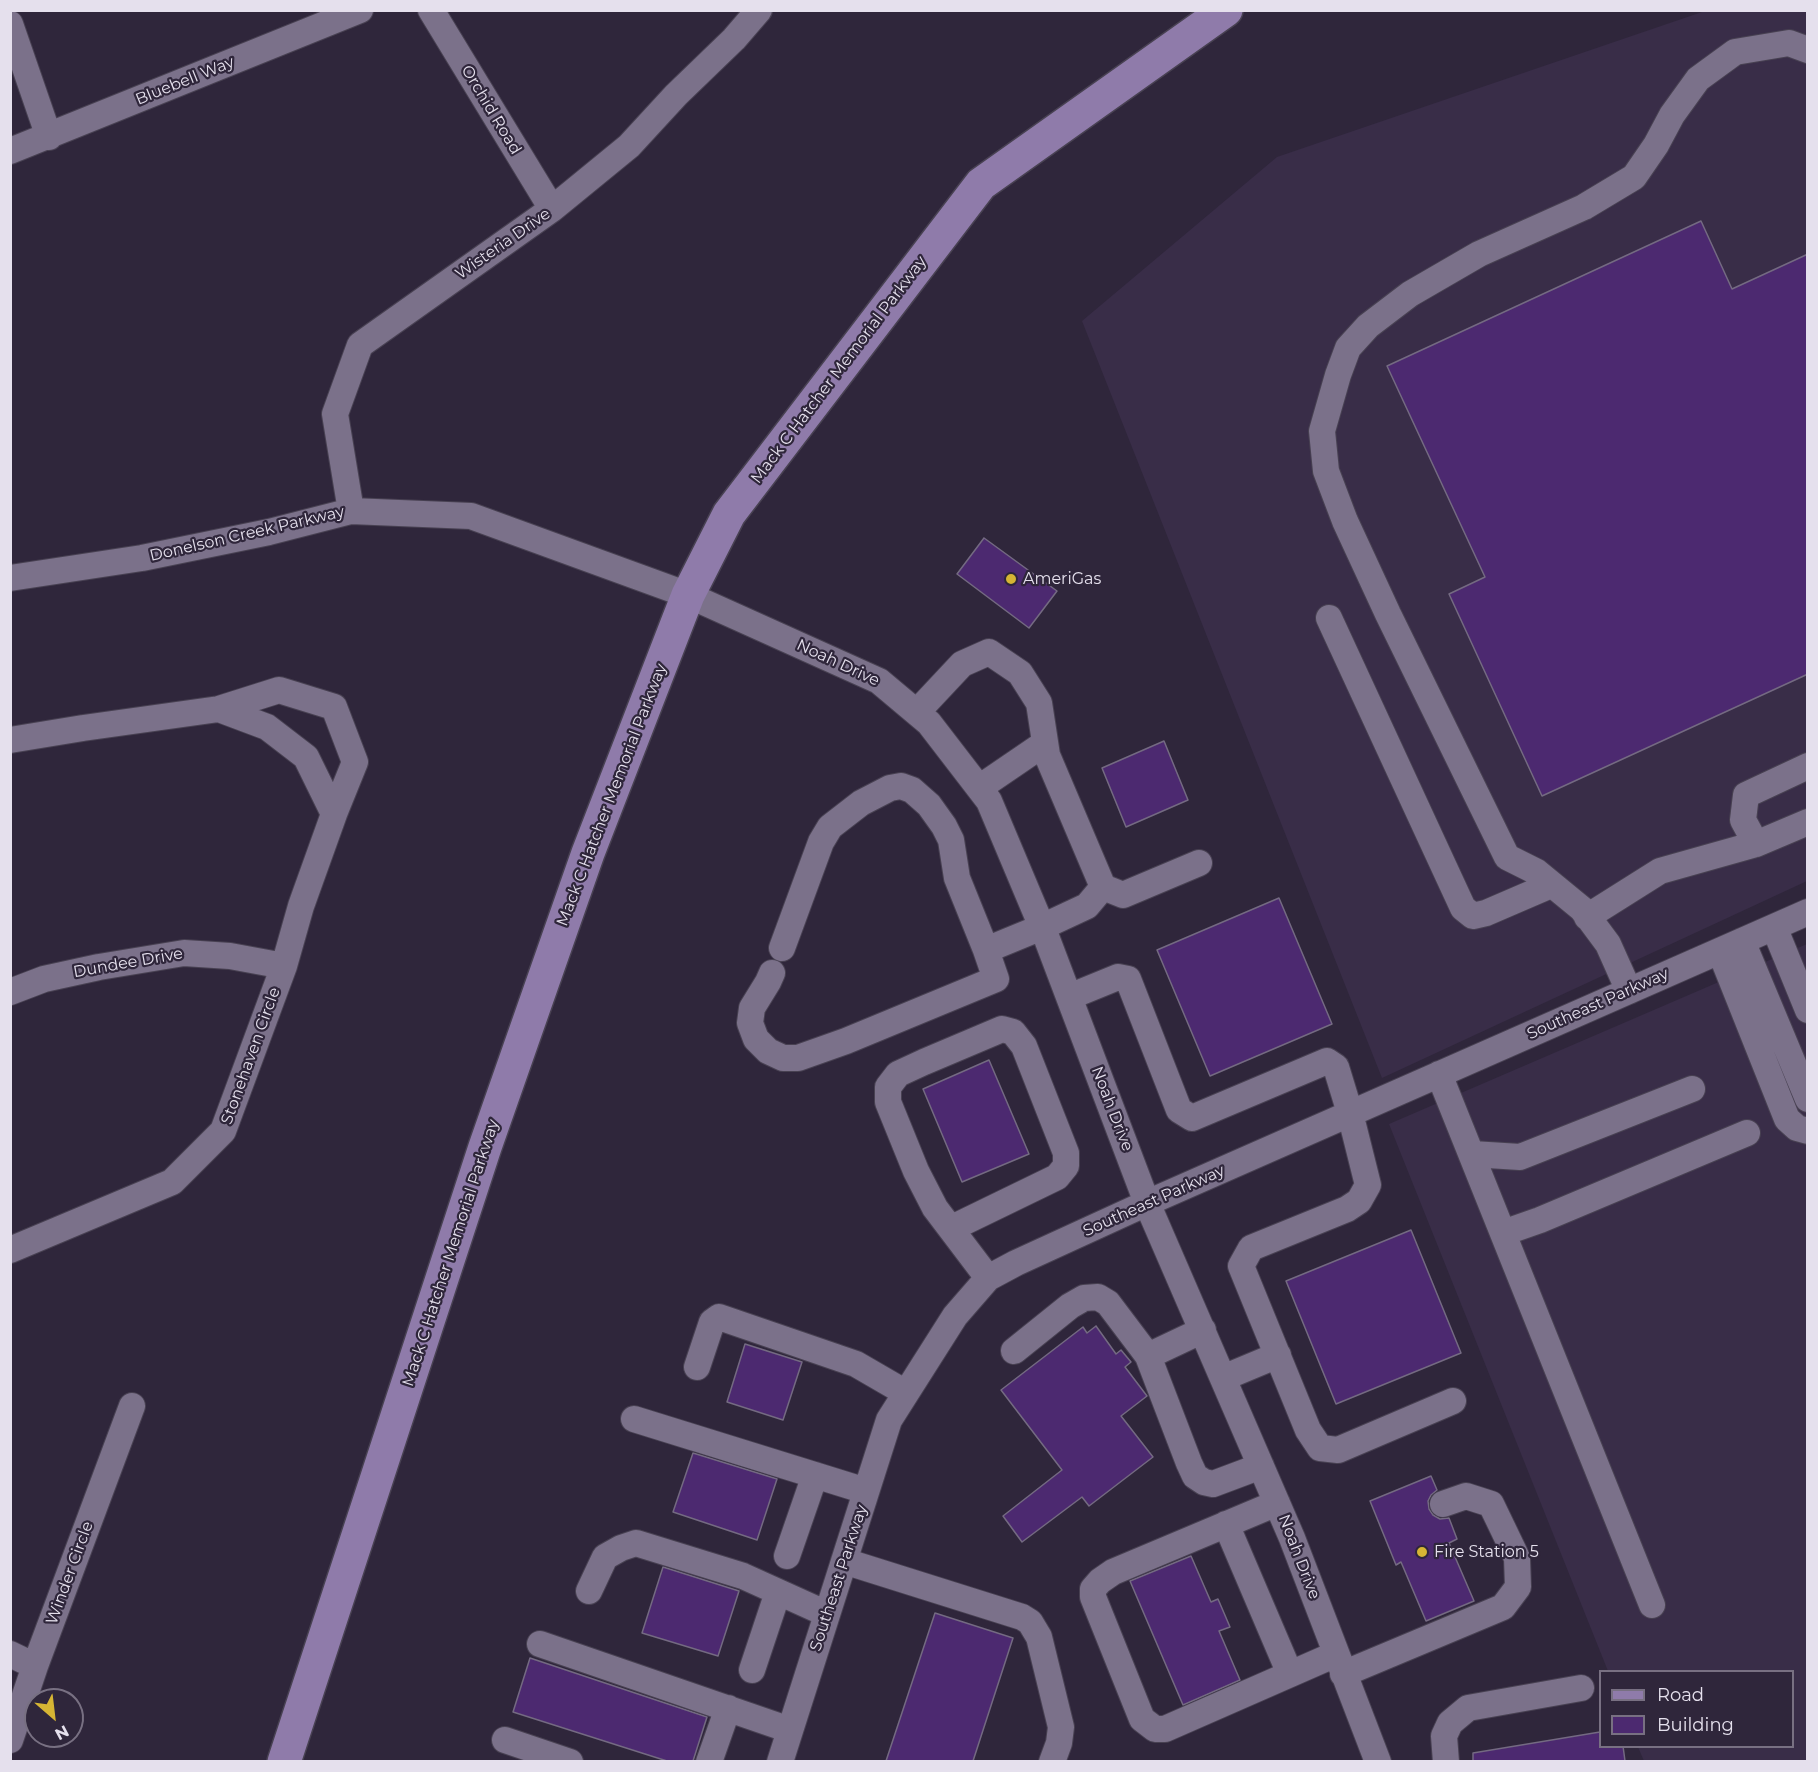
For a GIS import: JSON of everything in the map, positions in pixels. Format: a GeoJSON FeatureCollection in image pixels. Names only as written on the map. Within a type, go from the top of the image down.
{"type":"FeatureCollection","features":[{"type":"Feature","properties":{"kind":"main road","name":"Mack C Hatcher Memorial Parkway"},"geometry":{"type":"LineString","coordinates":[[284,1761],[485,1148],[588,853],[688,595],[729,514],[981,184],[1226,10]]}},
{"type":"Feature","properties":{"kind":"street","name":"Bluebell Way"},"geometry":{"type":"LineString","coordinates":[[10,151],[360,10]]}},
{"type":"Feature","properties":{"kind":"street","name":"Orchid Road"},"geometry":{"type":"LineString","coordinates":[[430,10],[552,209]]}},
{"type":"Feature","properties":{"kind":"street","name":"Wisteria Drive"},"geometry":{"type":"LineString","coordinates":[[351,511],[335,414],[360,345],[552,209],[629,146],[759,10]]}},
{"type":"Feature","properties":{"kind":"street"},"geometry":{"type":"LineString","coordinates":[[10,24],[49,137]]}},
{"type":"Feature","properties":{"kind":"street"},"geometry":{"type":"LineString","coordinates":[[1629,991],[1608,944],[1582,909],[1537,872],[1507,857],[1345,521],[1326,471],[1322,431],[1348,348],[1368,326],[1410,294],[1479,254],[1584,207],[1634,177],[1656,145],[1672,115],[1698,79],[1735,52],[1789,43],[1808,50]]}},
{"type":"Feature","properties":{"kind":"street","name":"Donelson Creek Parkway"},"geometry":{"type":"LineString","coordinates":[[10,579],[142,558],[269,532],[351,511],[471,516],[688,595]]}},
{"type":"Feature","properties":{"kind":"street","name":"Noah Drive"},"geometry":{"type":"LineString","coordinates":[[688,595],[879,681],[929,723],[989,801],[1042,927],[1147,1203],[1277,1503],[1378,1761]]}},
{"type":"Feature","properties":{"kind":"street"},"geometry":{"type":"LineString","coordinates":[[1329,618],[1463,908],[1473,916],[1486,913],[1551,885]]}},
{"type":"Feature","properties":{"kind":"street"},"geometry":{"type":"LineString","coordinates":[[916,712],[962,664],[989,652],[1020,673],[1039,703],[1047,755],[1103,887],[1124,896],[1199,863]]}},
{"type":"Feature","properties":{"kind":"street","name":"Stonehaven Circle"},"geometry":{"type":"LineString","coordinates":[[10,740],[219,709],[279,690],[334,707],[356,762],[334,814],[301,906],[284,966],[223,1131],[172,1182],[10,1250]]}},
{"type":"Feature","properties":{"kind":"street","name":"Stonehaven Circle"},"geometry":{"type":"LineString","coordinates":[[219,709],[267,727],[306,757],[334,814]]}},
{"type":"Feature","properties":{"kind":"street"},"geometry":{"type":"LineString","coordinates":[[979,788],[1045,743]]}},
{"type":"Feature","properties":{"kind":"street"},"geometry":{"type":"LineString","coordinates":[[1756,844],[1743,820],[1746,795],[1808,766]]}},
{"type":"Feature","properties":{"kind":"street"},"geometry":{"type":"LineString","coordinates":[[772,973],[752,1008],[750,1023],[756,1039],[768,1051],[783,1058],[798,1058],[846,1041],[996,979],[957,878],[953,847],[944,826],[929,805],[912,790],[901,786],[884,791],[861,803],[830,827],[821,842],[782,948]]}},
{"type":"Feature","properties":{"kind":"street"},"geometry":{"type":"LineString","coordinates":[[1587,917],[1660,871],[1756,844],[1808,822]]}},
{"type":"Feature","properties":{"kind":"street"},"geometry":{"type":"LineString","coordinates":[[986,950],[1087,906],[1103,887]]}},
{"type":"Feature","properties":{"kind":"street","name":"Southeast Parkway"},"geometry":{"type":"LineString","coordinates":[[780,1761],[889,1420],[955,1316],[988,1278],[1147,1203],[1808,912]]}},
{"type":"Feature","properties":{"kind":"street"},"geometry":{"type":"LineString","coordinates":[[1774,927],[1808,1010]]}},
{"type":"Feature","properties":{"kind":"street"},"geometry":{"type":"LineString","coordinates":[[1731,946],[1808,1099]]}},
{"type":"Feature","properties":{"kind":"street"},"geometry":{"type":"LineString","coordinates":[[1731,946],[1787,1119],[1797,1128],[1808,1131]]}},
{"type":"Feature","properties":{"kind":"street","name":"Dundee Drive"},"geometry":{"type":"LineString","coordinates":[[10,992],[44,979],[184,952],[230,956],[284,966]]}},
{"type":"Feature","properties":{"kind":"street"},"geometry":{"type":"LineString","coordinates":[[1069,998],[1118,977],[1128,979],[1179,1110],[1192,1118],[1327,1061],[1336,1067],[1368,1185],[1359,1202],[1347,1209],[1251,1248],[1241,1266],[1308,1430],[1320,1448],[1338,1450],[1454,1401]]}},
{"type":"Feature","properties":{"kind":"street"},"geometry":{"type":"LineString","coordinates":[[952,1228],[1057,1176],[1066,1166],[1065,1152],[1024,1046],[1013,1032],[1002,1029],[924,1062],[898,1074],[888,1087],[888,1101],[916,1171],[935,1208],[988,1278]]}},
{"type":"Feature","properties":{"kind":"street"},"geometry":{"type":"LineString","coordinates":[[1439,1074],[1652,1605]]}},
{"type":"Feature","properties":{"kind":"street"},"geometry":{"type":"LineString","coordinates":[[1472,1154],[1520,1157],[1692,1089]]}},
{"type":"Feature","properties":{"kind":"street"},"geometry":{"type":"LineString","coordinates":[[1503,1233],[1540,1220],[1747,1133]]}},
{"type":"Feature","properties":{"kind":"street"},"geometry":{"type":"LineString","coordinates":[[1014,1351],[1070,1306],[1084,1298],[1098,1297],[1108,1303],[1148,1356],[1195,1476],[1204,1482],[1213,1484],[1261,1466]]}},
{"type":"Feature","properties":{"kind":"street"},"geometry":{"type":"LineString","coordinates":[[697,1367],[712,1322],[719,1317],[856,1364],[906,1393]]}},
{"type":"Feature","properties":{"kind":"street"},"geometry":{"type":"LineString","coordinates":[[1148,1356],[1203,1330]]}},
{"type":"Feature","properties":{"kind":"street"},"geometry":{"type":"LineString","coordinates":[[1223,1377],[1278,1355]]}},
{"type":"Feature","properties":{"kind":"street","name":"Winder Circle"},"geometry":{"type":"LineString","coordinates":[[10,1740],[35,1666],[132,1406]]}},
{"type":"Feature","properties":{"kind":"street"},"geometry":{"type":"LineString","coordinates":[[634,1419],[866,1491]]}},
{"type":"Feature","properties":{"kind":"street"},"geometry":{"type":"LineString","coordinates":[[787,1556],[815,1475]]}},
{"type":"Feature","properties":{"kind":"street"},"geometry":{"type":"LineString","coordinates":[[1277,1503],[1113,1572],[1093,1589],[1093,1597],[1142,1719],[1155,1729],[1165,1729],[1290,1674],[1339,1664],[1503,1607],[1518,1587],[1517,1558],[1491,1504],[1466,1496],[1443,1504]]}},
{"type":"Feature","properties":{"kind":"street"},"geometry":{"type":"LineString","coordinates":[[1226,1524],[1290,1674]]}},
{"type":"Feature","properties":{"kind":"street"},"geometry":{"type":"LineString","coordinates":[[589,1591],[605,1557],[636,1543],[743,1576],[827,1614]]}},
{"type":"Feature","properties":{"kind":"street"},"geometry":{"type":"LineString","coordinates":[[844,1561],[1022,1617],[1030,1622],[1039,1637],[1061,1727],[1059,1743],[1052,1761]]}},
{"type":"Feature","properties":{"kind":"street"},"geometry":{"type":"LineString","coordinates":[[752,1670],[778,1592]]}},
{"type":"Feature","properties":{"kind":"street"},"geometry":{"type":"LineString","coordinates":[[540,1644],[790,1730]]}},
{"type":"Feature","properties":{"kind":"street"},"geometry":{"type":"LineString","coordinates":[[10,1654],[35,1666]]}},
{"type":"Feature","properties":{"kind":"street"},"geometry":{"type":"LineString","coordinates":[[1446,1761],[1444,1736],[1450,1723],[1468,1708],[1581,1688]]}},
{"type":"Feature","properties":{"kind":"street"},"geometry":{"type":"LineString","coordinates":[[709,1761],[728,1708]]}},
{"type":"Feature","properties":{"kind":"street"},"geometry":{"type":"LineString","coordinates":[[506,1740],[570,1761]]}},
{"type":"Feature","properties":{"kind":"shaded area"},"geometry":{"type":"Polygon","coordinates":[[[1705,11],[1807,11],[1807,881],[1382,1078],[1082,321],[1277,157],[1705,11]]]}},
{"type":"Feature","properties":{"kind":"shaded area"},"geometry":{"type":"Polygon","coordinates":[[[1807,944],[1807,1761],[1644,1761],[1638,1748],[1794,1748],[1794,1670],[1608,1670],[1389,1124],[1807,944]]]}},
{"type":"Feature","properties":{"kind":"building"},"geometry":{"type":"Polygon","coordinates":[[[1701,221],[1732,289],[1808,254],[1808,674],[1542,796],[1449,594],[1485,577],[1387,366],[1701,221]]]}},
{"type":"Feature","properties":{"kind":"building"},"geometry":{"type":"Polygon","coordinates":[[[984,538],[1057,591],[1029,628],[957,574],[984,538]]]}},
{"type":"Feature","properties":{"kind":"building"},"geometry":{"type":"Polygon","coordinates":[[[1164,741],[1188,800],[1126,827],[1102,768],[1164,741]]]}},
{"type":"Feature","properties":{"kind":"building"},"geometry":{"type":"Polygon","coordinates":[[[1279,898],[1332,1024],[1210,1076],[1157,950],[1279,898]]]}},
{"type":"Feature","properties":{"kind":"building"},"geometry":{"type":"Polygon","coordinates":[[[989,1060],[1029,1154],[962,1182],[923,1089],[989,1060]]]}},
{"type":"Feature","properties":{"kind":"building"},"geometry":{"type":"Polygon","coordinates":[[[1411,1230],[1461,1353],[1336,1404],[1286,1281],[1411,1230]]]}},
{"type":"Feature","properties":{"kind":"building"},"geometry":{"type":"Polygon","coordinates":[[[1096,1326],[1116,1354],[1121,1350],[1131,1362],[1125,1367],[1147,1396],[1121,1416],[1153,1457],[1089,1506],[1082,1497],[1022,1542],[1003,1516],[1062,1470],[1001,1390],[1083,1327],[1087,1333],[1096,1326]]]}},
{"type":"Feature","properties":{"kind":"building"},"geometry":{"type":"Polygon","coordinates":[[[745,1344],[802,1362],[783,1420],[727,1402],[745,1344]]]}},
{"type":"Feature","properties":{"kind":"building"},"geometry":{"type":"Polygon","coordinates":[[[693,1453],[777,1479],[757,1540],[673,1512],[693,1453]]]}},
{"type":"Feature","properties":{"kind":"building","name":"Fire Station 5"},"geometry":{"type":"Polygon","coordinates":[[[1431,1476],[1437,1490],[1428,1501],[1429,1509],[1440,1519],[1449,1518],[1457,1539],[1449,1543],[1474,1601],[1426,1621],[1401,1562],[1396,1565],[1370,1501],[1431,1476]]]}},
{"type":"Feature","properties":{"kind":"building"},"geometry":{"type":"Polygon","coordinates":[[[1191,1556],[1211,1602],[1218,1599],[1230,1627],[1219,1631],[1240,1680],[1183,1705],[1130,1581],[1191,1556]]]}},
{"type":"Feature","properties":{"kind":"building"},"geometry":{"type":"Polygon","coordinates":[[[663,1567],[739,1591],[718,1656],[642,1633],[663,1567]]]}},
{"type":"Feature","properties":{"kind":"building"},"geometry":{"type":"Polygon","coordinates":[[[935,1613],[1013,1638],[973,1761],[886,1761],[935,1613]]]}},
{"type":"Feature","properties":{"kind":"building"},"geometry":{"type":"Polygon","coordinates":[[[530,1658],[707,1717],[693,1761],[667,1761],[513,1712],[530,1658]]]}},
{"type":"Feature","properties":{"kind":"building"},"geometry":{"type":"Polygon","coordinates":[[[1599,1732],[1599,1748],[1623,1748],[1625,1761],[1473,1761],[1473,1753],[1599,1732]]]}},
{"type":"Feature","properties":{"kind":"place","name":"AmeriGas"},"geometry":{"type":"Point","coordinates":[1011,579]}},
{"type":"Feature","properties":{"kind":"place","name":"Fire Station 5"},"geometry":{"type":"Point","coordinates":[1422,1552]}}]}
